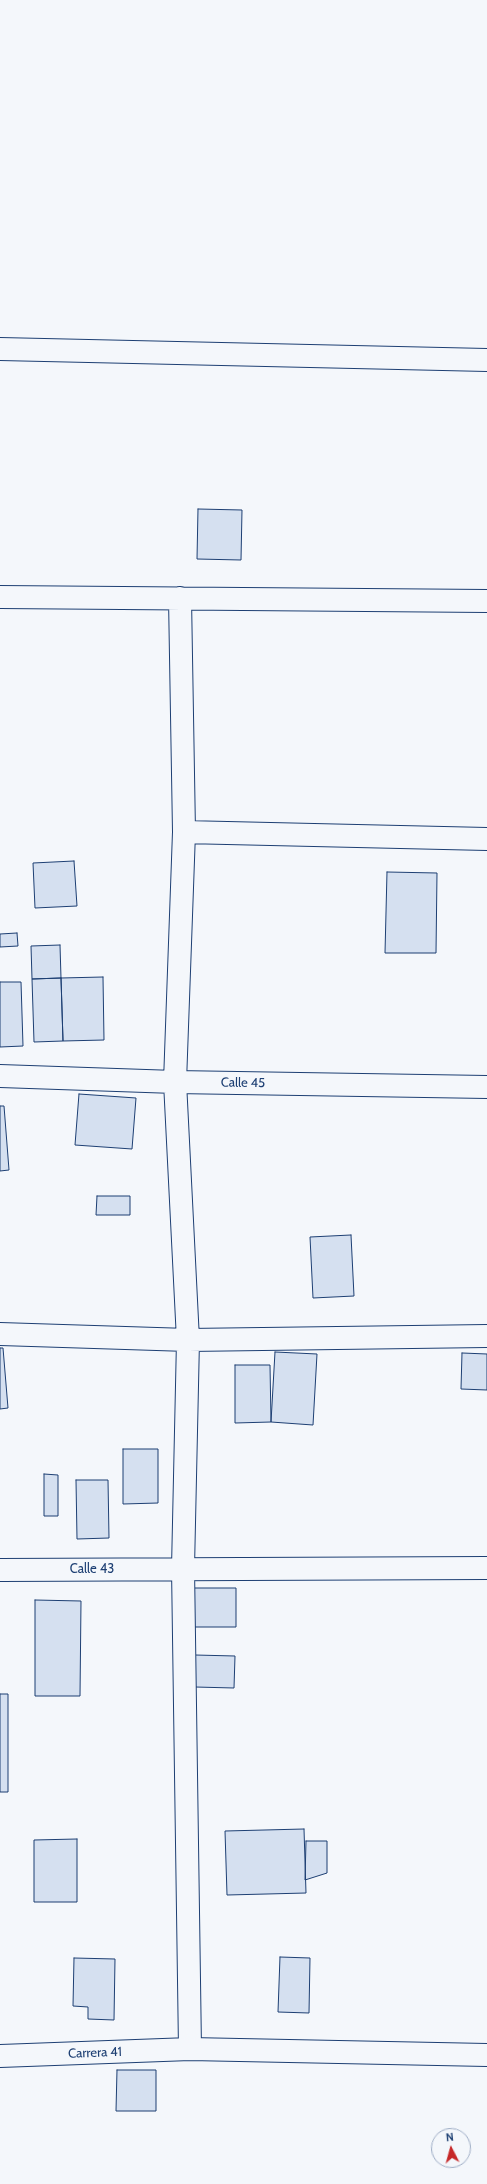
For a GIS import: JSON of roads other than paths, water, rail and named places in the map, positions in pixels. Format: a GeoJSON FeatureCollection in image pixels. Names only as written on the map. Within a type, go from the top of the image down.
{"type":"FeatureCollection","features":[{"type":"Feature","properties":{"kind":"street"},"geometry":{"type":"LineString","coordinates":[[0,349],[487,360]]}},
{"type":"Feature","properties":{"kind":"street"},"geometry":{"type":"LineString","coordinates":[[0,598],[487,601]]}},
{"type":"Feature","properties":{"kind":"street"},"geometry":{"type":"LineString","coordinates":[[180,598],[184,832],[175,1082],[188,1340],[183,1568],[190,2049]]}},
{"type":"Feature","properties":{"kind":"street"},"geometry":{"type":"LineString","coordinates":[[184,832],[487,839]]}},
{"type":"Feature","properties":{"kind":"street","name":"Calle 45"},"geometry":{"type":"LineString","coordinates":[[0,1076],[175,1082],[487,1087]]}},
{"type":"Feature","properties":{"kind":"street"},"geometry":{"type":"LineString","coordinates":[[0,1334],[188,1340],[487,1336]]}},
{"type":"Feature","properties":{"kind":"street","name":"Calle 43"},"geometry":{"type":"LineString","coordinates":[[0,1570],[183,1568],[487,1568]]}},
{"type":"Feature","properties":{"kind":"street","name":"Carrera 41"},"geometry":{"type":"LineString","coordinates":[[0,2056],[190,2049],[487,2055]]}}]}
